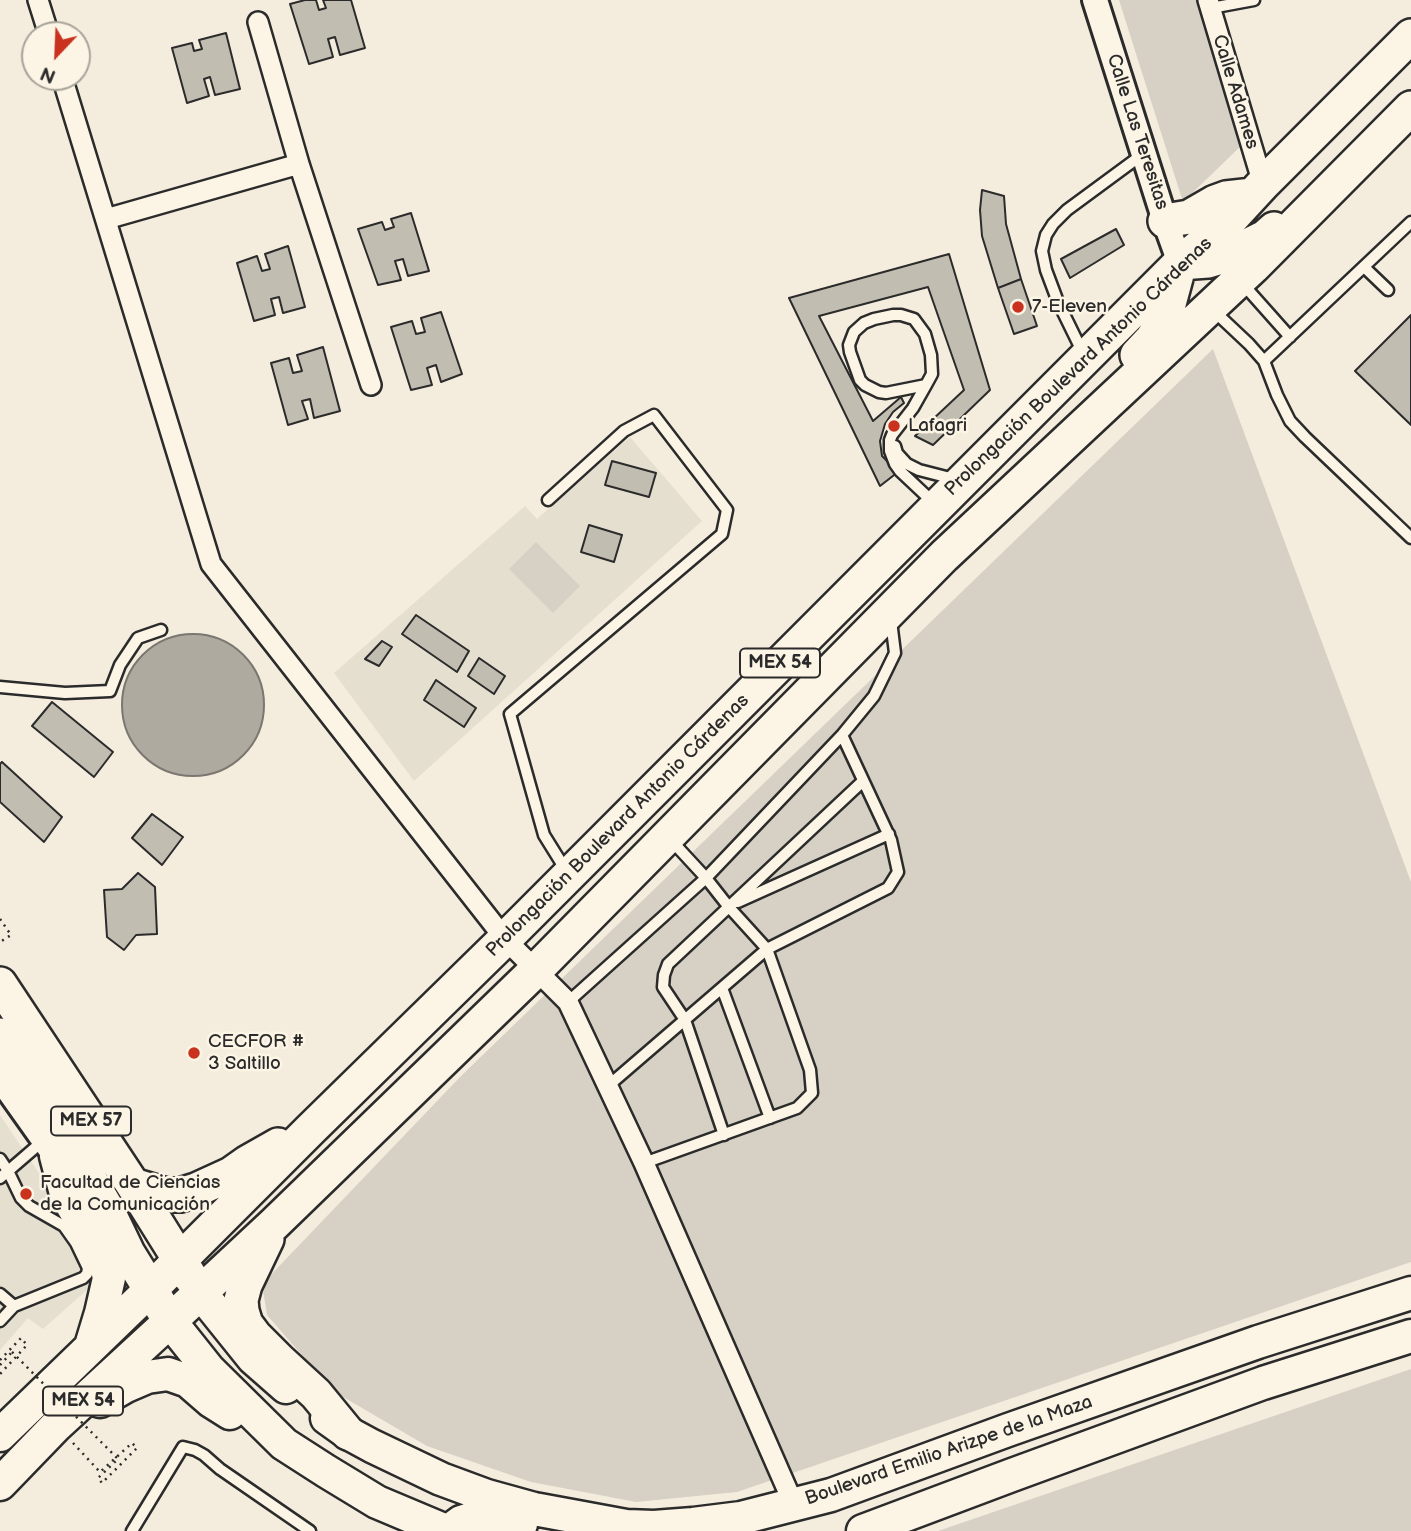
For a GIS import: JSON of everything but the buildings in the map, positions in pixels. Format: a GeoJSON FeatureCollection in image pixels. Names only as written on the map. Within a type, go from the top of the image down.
{"type":"FeatureCollection","features":[{"type":"Feature","properties":{"kind":"highway","name":"Prolongación Boulevard Antonio Cárdenas"},"geometry":{"type":"LineString","coordinates":[[150,1290],[505,939],[1180,263],[1227,223],[1411,36]]}},
{"type":"Feature","properties":{"kind":"highway","name":"MEX 54"},"geometry":{"type":"LineString","coordinates":[[170,1321],[535,971],[944,556],[1240,280],[1411,108]]}},
{"type":"Feature","properties":{"kind":"highway"},"geometry":{"type":"LineString","coordinates":[[1015,491],[1041,448],[1152,340],[1165,318],[1180,263],[1208,261],[1231,254],[1265,237],[1344,156],[1371,138],[1387,133]]}},
{"type":"Feature","properties":{"kind":"highway"},"geometry":{"type":"LineString","coordinates":[[1165,221],[1189,217],[1226,198],[1258,189]]}},
{"type":"Feature","properties":{"kind":"highway","name":"Boulevard Emilio Arizpe de la Maza"},"geometry":{"type":"LineString","coordinates":[[0,984],[200,1292]]}},
{"type":"Feature","properties":{"kind":"highway","name":"MEX 57"},"geometry":{"type":"LineString","coordinates":[[0,1035],[85,1171],[128,1253],[170,1321]]}},
{"type":"Feature","properties":{"kind":"highway"},"geometry":{"type":"LineString","coordinates":[[133,1185],[166,1195],[180,1195],[196,1190],[231,1174],[266,1151],[311,1129]]}},
{"type":"Feature","properties":{"kind":"highway"},"geometry":{"type":"LineString","coordinates":[[274,1224],[245,1284],[241,1300],[246,1324],[360,1439]]}},
{"type":"Feature","properties":{"kind":"main road"},"geometry":{"type":"LineString","coordinates":[[50,1148],[72,1205],[105,1260],[109,1278],[91,1347]]}},
{"type":"Feature","properties":{"kind":"main road","name":"Prolongación Boulevard Antonio Cárdenas"},"geometry":{"type":"LineString","coordinates":[[0,1435],[150,1290]]}},
{"type":"Feature","properties":{"kind":"main road","name":"Boulevard Emilio Arizpe de la Maza"},"geometry":{"type":"LineString","coordinates":[[200,1292],[253,1358],[292,1393],[360,1439],[441,1479],[487,1496],[614,1529],[741,1518],[797,1518],[831,1495],[1021,1425],[1258,1342],[1411,1293]]}},
{"type":"Feature","properties":{"kind":"main road"},"geometry":{"type":"LineString","coordinates":[[170,1321],[209,1370],[285,1444]]}},
{"type":"Feature","properties":{"kind":"main road","name":"MEX 54"},"geometry":{"type":"LineString","coordinates":[[0,1484],[56,1426],[170,1321]]}},
{"type":"Feature","properties":{"kind":"main road"},"geometry":{"type":"LineString","coordinates":[[863,1531],[1263,1383],[1411,1336]]}},
{"type":"Feature","properties":{"kind":"main road"},"geometry":{"type":"LineString","coordinates":[[56,1426],[126,1386],[147,1377],[168,1374],[188,1381],[211,1401],[377,1502],[448,1531]]}},
{"type":"Feature","properties":{"kind":"main road"},"geometry":{"type":"LineString","coordinates":[[360,1439],[425,1488],[441,1511],[448,1531]]}},
{"type":"Feature","properties":{"kind":"main road"},"geometry":{"type":"LineString","coordinates":[[448,1531],[461,1522],[477,1517],[502,1519],[556,1531]]}},
{"type":"Feature","properties":{"kind":"street"},"geometry":{"type":"LineString","coordinates":[[38,0],[45,21]]}},
{"type":"Feature","properties":{"kind":"street","name":"Calle Las Teresitas"},"geometry":{"type":"LineString","coordinates":[[1095,0],[1180,263]]}},
{"type":"Feature","properties":{"kind":"street","name":"Calle Adames"},"geometry":{"type":"LineString","coordinates":[[1209,4],[1258,189]]}},
{"type":"Feature","properties":{"kind":"street"},"geometry":{"type":"LineString","coordinates":[[258,22],[299,164],[371,385]]}},
{"type":"Feature","properties":{"kind":"street"},"geometry":{"type":"LineString","coordinates":[[66,91],[211,564],[505,939],[568,1002],[644,1163],[797,1518]]}},
{"type":"Feature","properties":{"kind":"street"},"geometry":{"type":"LineString","coordinates":[[106,219],[299,164]]}},
{"type":"Feature","properties":{"kind":"street"},"geometry":{"type":"LineString","coordinates":[[0,1078],[110,1236],[128,1253]]}},
{"type":"Feature","properties":{"kind":"lane"},"geometry":{"type":"LineString","coordinates":[[1209,4],[1254,0]]}},
{"type":"Feature","properties":{"kind":"lane"},"geometry":{"type":"LineString","coordinates":[[1086,358],[1058,302],[1046,270],[1042,251],[1046,235],[1068,210],[1143,153]]}},
{"type":"Feature","properties":{"kind":"lane"},"geometry":{"type":"LineString","coordinates":[[1265,362],[1411,222]]}},
{"type":"Feature","properties":{"kind":"lane"},"geometry":{"type":"LineString","coordinates":[[1364,267],[1388,290]]}},
{"type":"Feature","properties":{"kind":"lane"},"geometry":{"type":"LineString","coordinates":[[1240,280],[1290,337]]}},
{"type":"Feature","properties":{"kind":"lane"},"geometry":{"type":"LineString","coordinates":[[1210,307],[1265,362],[1277,396],[1290,421],[1411,538]]}},
{"type":"Feature","properties":{"kind":"lane"},"geometry":{"type":"LineString","coordinates":[[926,385],[886,393],[865,385],[860,380],[850,352],[849,345],[854,332],[864,323],[901,315],[914,319],[925,334],[931,355],[932,374],[926,385],[908,416],[892,435],[890,450],[895,464],[912,484],[937,506]]}},
{"type":"Feature","properties":{"kind":"lane"},"geometry":{"type":"LineString","coordinates":[[548,500],[624,431],[654,415],[727,510],[722,534],[510,714],[544,835],[568,874]]}},
{"type":"Feature","properties":{"kind":"lane"},"geometry":{"type":"LineString","coordinates":[[898,428],[895,447],[907,464],[938,476],[962,481]]}},
{"type":"Feature","properties":{"kind":"lane"},"geometry":{"type":"LineString","coordinates":[[568,1002],[706,878],[842,735],[874,696],[895,653],[890,610]]}},
{"type":"Feature","properties":{"kind":"lane"},"geometry":{"type":"LineString","coordinates":[[0,687],[65,693],[110,691],[120,665],[138,638],[161,630]]}},
{"type":"Feature","properties":{"kind":"lane"},"geometry":{"type":"LineString","coordinates":[[608,1086],[767,949],[888,888],[898,872],[889,834],[842,735]]}},
{"type":"Feature","properties":{"kind":"lane"},"geometry":{"type":"LineString","coordinates":[[724,1135],[685,1020],[663,987],[668,964],[863,781]]}},
{"type":"Feature","properties":{"kind":"lane"},"geometry":{"type":"LineString","coordinates":[[728,906],[889,834]]}},
{"type":"Feature","properties":{"kind":"lane"},"geometry":{"type":"LineString","coordinates":[[644,1163],[797,1108],[812,1093],[810,1070],[767,949],[668,836]]}},
{"type":"Feature","properties":{"kind":"lane"},"geometry":{"type":"LineString","coordinates":[[722,988],[770,1118]]}},
{"type":"Feature","properties":{"kind":"lane"},"geometry":{"type":"LineString","coordinates":[[4,1175],[50,1148]]}},
{"type":"Feature","properties":{"kind":"lane"},"geometry":{"type":"LineString","coordinates":[[0,1159],[4,1175],[21,1198],[29,1206],[64,1226],[88,1268],[83,1278],[14,1306],[0,1321]]}},
{"type":"Feature","properties":{"kind":"lane"},"geometry":{"type":"LineString","coordinates":[[0,1294],[14,1306]]}},
{"type":"Feature","properties":{"kind":"lane"},"geometry":{"type":"LineString","coordinates":[[132,1531],[183,1447],[204,1455],[310,1531]]}},
{"type":"Feature","properties":{"kind":"path"},"geometry":{"type":"LineString","coordinates":[[0,919],[11,935],[0,943]]}},
{"type":"Feature","properties":{"kind":"path"},"geometry":{"type":"LineString","coordinates":[[0,1362],[21,1338],[27,1345],[0,1374]]}},
{"type":"Feature","properties":{"kind":"path"},"geometry":{"type":"LineString","coordinates":[[0,1362],[12,1352],[118,1459],[98,1478],[102,1483],[137,1448],[132,1443],[100,1472],[56,1426]]}},
{"type":"Feature","properties":{"kind":"shaded area"},"geometry":{"type":"Polygon","coordinates":[[[1119,0],[1199,0],[1244,143],[1183,202],[1119,0]]]}},
{"type":"Feature","properties":{"kind":"shaded area"},"geometry":{"type":"Polygon","coordinates":[[[1213,349],[1411,882],[1411,1262],[737,1492],[636,1502],[531,1482],[427,1446],[333,1391],[267,1315],[262,1284],[462,1075],[1213,349]]]}},
{"type":"Feature","properties":{"kind":"shaded area"},"geometry":{"type":"Polygon","coordinates":[[[630,437],[702,521],[414,781],[334,673],[525,506],[537,519],[630,437]]]}},
{"type":"Feature","properties":{"kind":"shaded area"},"geometry":{"type":"Polygon","coordinates":[[[536,542],[580,586],[553,613],[509,569],[536,542]]]}},
{"type":"Feature","properties":{"kind":"shaded area"},"geometry":{"type":"Polygon","coordinates":[[[193,634],[220,639],[243,655],[259,678],[264,705],[259,732],[243,755],[220,771],[193,776],[166,771],[143,755],[127,732],[122,705],[127,678],[143,655],[166,639],[193,634]]]}},
{"type":"Feature","properties":{"kind":"shaded area","name":"Facultad de Ciencias de la Comunicación"},"geometry":{"type":"Polygon","coordinates":[[[0,1115],[106,1273],[43,1329],[28,1318],[0,1350],[0,1115]]]}},
{"type":"Feature","properties":{"kind":"shaded area"},"geometry":{"type":"Polygon","coordinates":[[[1411,1369],[1411,1531],[938,1531],[1411,1369]]]}},
{"type":"Feature","properties":{"kind":"place","name":"7-Eleven"},"geometry":{"type":"Point","coordinates":[1018,307]}},
{"type":"Feature","properties":{"kind":"place","name":"Lafagri"},"geometry":{"type":"Point","coordinates":[894,426]}},
{"type":"Feature","properties":{"kind":"place","name":"CECFOR # 3 Saltillo"},"geometry":{"type":"Point","coordinates":[194,1053]}},
{"type":"Feature","properties":{"kind":"place","name":"Facultad de Ciencias de la Comunicación"},"geometry":{"type":"Point","coordinates":[26,1194]}}]}
